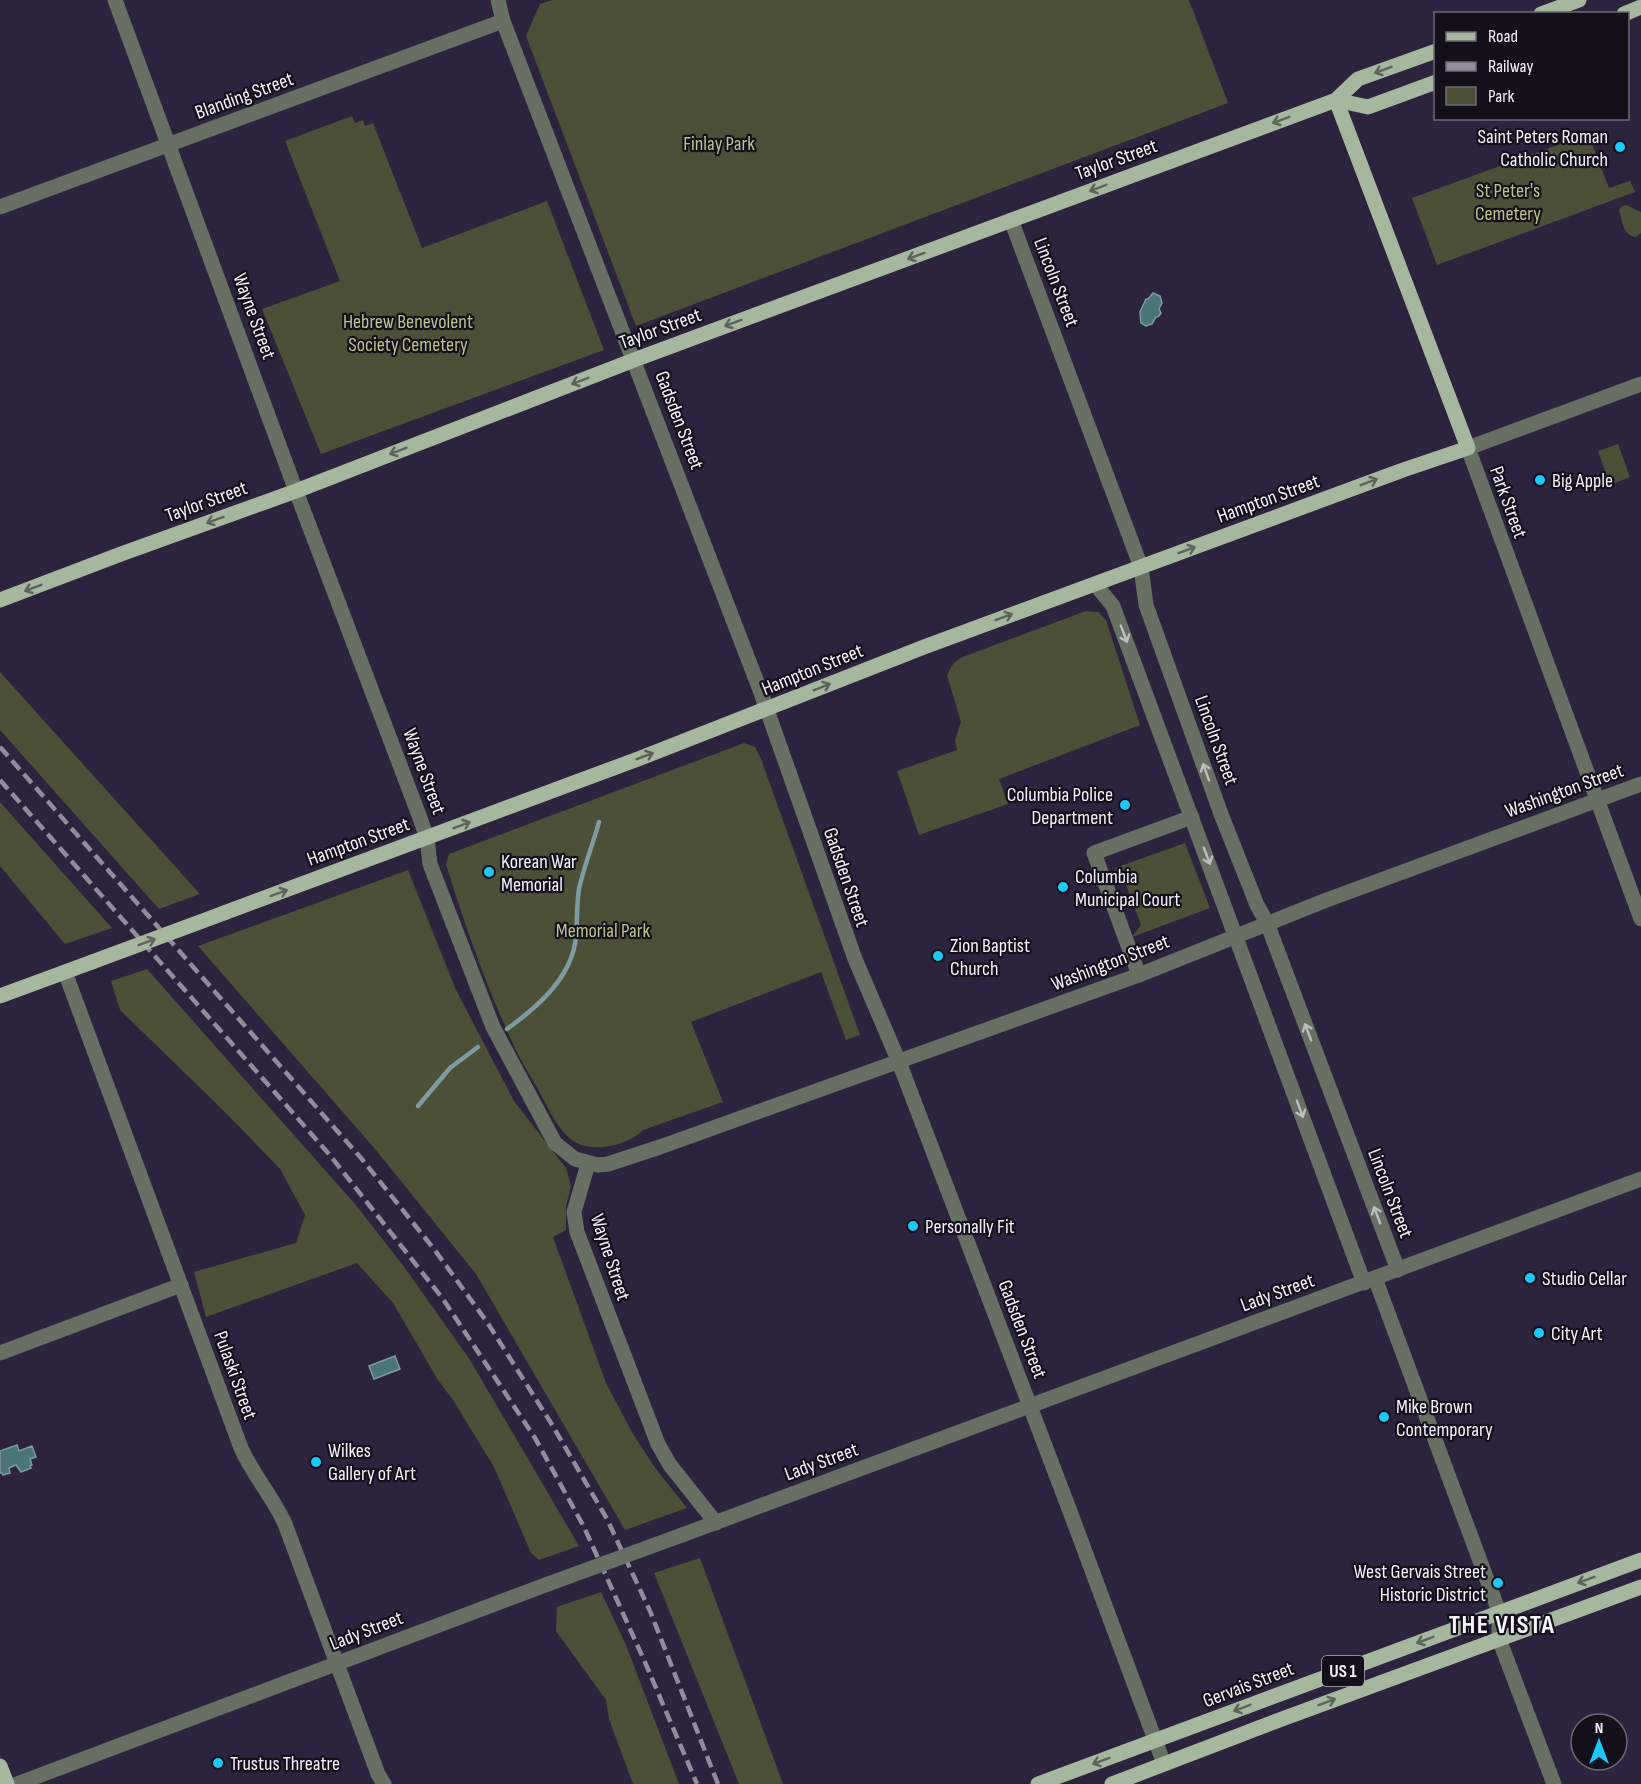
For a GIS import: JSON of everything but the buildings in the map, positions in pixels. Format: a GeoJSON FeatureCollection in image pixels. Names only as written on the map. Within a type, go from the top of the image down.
{"type":"FeatureCollection","features":[{"type":"Feature","properties":{"kind":"main road"},"geometry":{"type":"LineString","coordinates":[[1546,12],[1579,0]]}},
{"type":"Feature","properties":{"kind":"main road","name":"Taylor Street"},"geometry":{"type":"LineString","coordinates":[[0,600],[296,490],[634,360],[1336,100],[1358,80],[1434,52]]}},
{"type":"Feature","properties":{"kind":"main road"},"geometry":{"type":"LineString","coordinates":[[1336,100],[1368,106],[1434,83]]}},
{"type":"Feature","properties":{"kind":"main road","name":"Park Street"},"geometry":{"type":"LineString","coordinates":[[1336,100],[1467,448]]}},
{"type":"Feature","properties":{"kind":"main road","name":"Hampton Street"},"geometry":{"type":"LineString","coordinates":[[0,996],[427,838],[924,647],[1467,448]]}},
{"type":"Feature","properties":{"kind":"main road","name":"Gervais Street"},"geometry":{"type":"LineString","coordinates":[[1038,1784],[1641,1560]]}},
{"type":"Feature","properties":{"kind":"main road"},"geometry":{"type":"LineString","coordinates":[[1112,1784],[1641,1587]]}},
{"type":"Feature","properties":{"kind":"main road"},"geometry":{"type":"LineString","coordinates":[[0,1766],[7,1784]]}},
{"type":"Feature","properties":{"kind":"street","name":"Wayne Street"},"geometry":{"type":"LineString","coordinates":[[115,0],[427,838],[430,864],[493,1027],[555,1143],[565,1153],[588,1164],[574,1212],[577,1232],[658,1444],[670,1464],[716,1522]]}},
{"type":"Feature","properties":{"kind":"street","name":"Gadsden Street"},"geometry":{"type":"LineString","coordinates":[[498,0],[503,21],[767,709],[838,917],[899,1062],[1164,1764]]}},
{"type":"Feature","properties":{"kind":"street","name":"Blanding Street"},"geometry":{"type":"LineString","coordinates":[[0,207],[503,21]]}},
{"type":"Feature","properties":{"kind":"street","name":"Lincoln Street"},"geometry":{"type":"LineString","coordinates":[[1011,220],[1141,567],[1146,604],[1221,814],[1257,905],[1267,924],[1398,1269]]}},
{"type":"Feature","properties":{"kind":"street","name":"Hampton Street"},"geometry":{"type":"LineString","coordinates":[[1467,448],[1641,384]]}},
{"type":"Feature","properties":{"kind":"street","name":"Park Street"},"geometry":{"type":"LineString","coordinates":[[1467,448],[1641,919]]}},
{"type":"Feature","properties":{"kind":"street"},"geometry":{"type":"LineString","coordinates":[[1095,584],[1113,606],[1237,936],[1499,1612],[1499,1640],[1554,1784]]}},
{"type":"Feature","properties":{"kind":"street","name":"Washington Street"},"geometry":{"type":"LineString","coordinates":[[588,1164],[608,1164],[899,1062],[1139,975],[1267,924],[1641,784]]}},
{"type":"Feature","properties":{"kind":"street"},"geometry":{"type":"LineString","coordinates":[[1139,975],[1094,853],[1192,817]]}},
{"type":"Feature","properties":{"kind":"street","name":"Pulaski Street"},"geometry":{"type":"LineString","coordinates":[[65,972],[104,1083],[241,1448],[280,1515],[378,1774],[384,1784]]}},
{"type":"Feature","properties":{"kind":"street","name":"Lady Street"},"geometry":{"type":"LineString","coordinates":[[17,1784],[548,1584],[1641,1179]]}},
{"type":"Feature","properties":{"kind":"street"},"geometry":{"type":"LineString","coordinates":[[0,1353],[181,1285]]}},
{"type":"Feature","properties":{"kind":"green space","name":"Finlay Park"},"geometry":{"type":"Polygon","coordinates":[[[552,0],[1189,0],[1228,103],[636,326],[526,36],[540,4],[552,0]]]}},
{"type":"Feature","properties":{"kind":"green space","name":"Hebrew Benevolent Society Cemetery"},"geometry":{"type":"Polygon","coordinates":[[[352,116],[355,123],[363,120],[365,126],[373,123],[422,248],[547,201],[604,350],[321,454],[262,309],[340,281],[285,141],[352,116]]]}},
{"type":"Feature","properties":{"kind":"green space","name":"St Peter's Cemetery"},"geometry":{"type":"Polygon","coordinates":[[[1588,134],[1609,188],[1630,181],[1635,192],[1437,265],[1412,198],[1588,134]]]}},
{"type":"Feature","properties":{"kind":"green space"},"geometry":{"type":"Polygon","coordinates":[[[1626,205],[1641,212],[1641,233],[1636,237],[1628,233],[1622,223],[1619,210],[1626,205]]]}},
{"type":"Feature","properties":{"kind":"green space"},"geometry":{"type":"Polygon","coordinates":[[[1618,444],[1630,477],[1610,485],[1598,451],[1618,444]]]}},
{"type":"Feature","properties":{"kind":"green space"},"geometry":{"type":"Polygon","coordinates":[[[1086,611],[1098,612],[1106,620],[1140,725],[999,779],[1008,804],[919,835],[897,771],[957,750],[955,740],[961,722],[947,675],[953,664],[960,658],[1086,611]]]}},
{"type":"Feature","properties":{"kind":"green space"},"geometry":{"type":"Polygon","coordinates":[[[0,672],[200,894],[159,909],[0,730],[0,672]]]}},
{"type":"Feature","properties":{"kind":"green space","name":"Memorial Park"},"geometry":{"type":"Polygon","coordinates":[[[744,743],[755,747],[761,759],[860,1035],[846,1040],[821,972],[691,1022],[723,1102],[643,1130],[619,1144],[589,1147],[580,1144],[567,1136],[554,1119],[505,1026],[477,957],[453,887],[446,864],[449,854],[744,743]]]}},
{"type":"Feature","properties":{"kind":"green space"},"geometry":{"type":"Polygon","coordinates":[[[0,802],[112,928],[65,944],[0,866],[0,802]]]}},
{"type":"Feature","properties":{"kind":"green space"},"geometry":{"type":"Polygon","coordinates":[[[1185,843],[1210,908],[1132,937],[1141,925],[1121,871],[1117,872],[1115,868],[1185,843]]]}},
{"type":"Feature","properties":{"kind":"green space"},"geometry":{"type":"Polygon","coordinates":[[[408,870],[456,990],[514,1101],[566,1168],[571,1186],[566,1206],[566,1230],[553,1237],[606,1383],[633,1434],[656,1469],[687,1508],[625,1530],[476,1274],[375,1149],[198,946],[408,870]]]}},
{"type":"Feature","properties":{"kind":"green space"},"geometry":{"type":"Polygon","coordinates":[[[147,969],[355,1204],[405,1268],[470,1360],[579,1546],[539,1560],[531,1553],[494,1467],[438,1380],[393,1303],[357,1263],[206,1317],[194,1272],[296,1243],[305,1215],[280,1169],[120,1010],[111,981],[147,969]]]}},
{"type":"Feature","properties":{"kind":"green space"},"geometry":{"type":"Polygon","coordinates":[[[700,1558],[783,1784],[739,1784],[654,1573],[700,1558]]]}},
{"type":"Feature","properties":{"kind":"green space"},"geometry":{"type":"Polygon","coordinates":[[[601,1592],[626,1645],[679,1784],[633,1784],[609,1719],[606,1700],[556,1631],[557,1607],[601,1592]]]}},
{"type":"Feature","properties":{"kind":"shaded area"},"geometry":{"type":"Polygon","coordinates":[[[1153,293],[1160,296],[1161,313],[1152,324],[1146,326],[1141,323],[1140,312],[1146,299],[1153,293]]]}},
{"type":"Feature","properties":{"kind":"shaded area"},"geometry":{"type":"Polygon","coordinates":[[[395,1356],[400,1369],[374,1379],[369,1366],[395,1356]]]}},
{"type":"Feature","properties":{"kind":"shaded area"},"geometry":{"type":"Polygon","coordinates":[[[17,1445],[19,1451],[32,1446],[36,1457],[30,1459],[31,1468],[21,1472],[16,1465],[9,1468],[10,1473],[3,1475],[0,1473],[0,1451],[17,1445]]]}},
{"type":"Feature","properties":{"kind":"waterway"},"geometry":{"type":"LineString","coordinates":[[507,1029],[539,1003],[566,970],[575,944],[579,889],[599,822]]}},
{"type":"Feature","properties":{"kind":"waterway"},"geometry":{"type":"LineString","coordinates":[[418,1106],[450,1068],[478,1047]]}},
{"type":"Feature","properties":{"kind":"railway"},"geometry":{"type":"LineString","coordinates":[[0,747],[361,1158],[434,1249],[487,1322],[551,1423],[607,1519],[650,1611],[718,1784]]}},
{"type":"Feature","properties":{"kind":"railway"},"geometry":{"type":"LineString","coordinates":[[0,780],[329,1154],[443,1299],[535,1438],[584,1527],[697,1784]]}},
{"type":"Feature","properties":{"kind":"place","name":"Saint Peters Roman Catholic Church"},"geometry":{"type":"Point","coordinates":[1620,147]}},
{"type":"Feature","properties":{"kind":"place","name":"Big Apple"},"geometry":{"type":"Point","coordinates":[1540,480]}},
{"type":"Feature","properties":{"kind":"place","name":"Columbia Police Department"},"geometry":{"type":"Point","coordinates":[1125,805]}},
{"type":"Feature","properties":{"kind":"place","name":"Korean War Memorial"},"geometry":{"type":"Point","coordinates":[489,872]}},
{"type":"Feature","properties":{"kind":"place","name":"Columbia Municipal Court"},"geometry":{"type":"Point","coordinates":[1063,887]}},
{"type":"Feature","properties":{"kind":"place","name":"Zion Baptist Church"},"geometry":{"type":"Point","coordinates":[938,956]}},
{"type":"Feature","properties":{"kind":"place","name":"Personally Fit"},"geometry":{"type":"Point","coordinates":[913,1226]}},
{"type":"Feature","properties":{"kind":"place","name":"Studio Cellar"},"geometry":{"type":"Point","coordinates":[1530,1278]}},
{"type":"Feature","properties":{"kind":"place","name":"City Art"},"geometry":{"type":"Point","coordinates":[1539,1333]}},
{"type":"Feature","properties":{"kind":"place","name":"Mike Brown Contemporary"},"geometry":{"type":"Point","coordinates":[1384,1417]}},
{"type":"Feature","properties":{"kind":"place","name":"Wilkes Gallery of Art"},"geometry":{"type":"Point","coordinates":[316,1462]}},
{"type":"Feature","properties":{"kind":"place","name":"West Gervais Street Historic District"},"geometry":{"type":"Point","coordinates":[1498,1583]}},
{"type":"Feature","properties":{"kind":"place","name":"Trustus Threatre"},"geometry":{"type":"Point","coordinates":[218,1763]}},
{"type":"Feature","properties":{"kind":"district","name":"THE VISTA"},"geometry":{"type":"Point","coordinates":[1502,1624]}}]}
